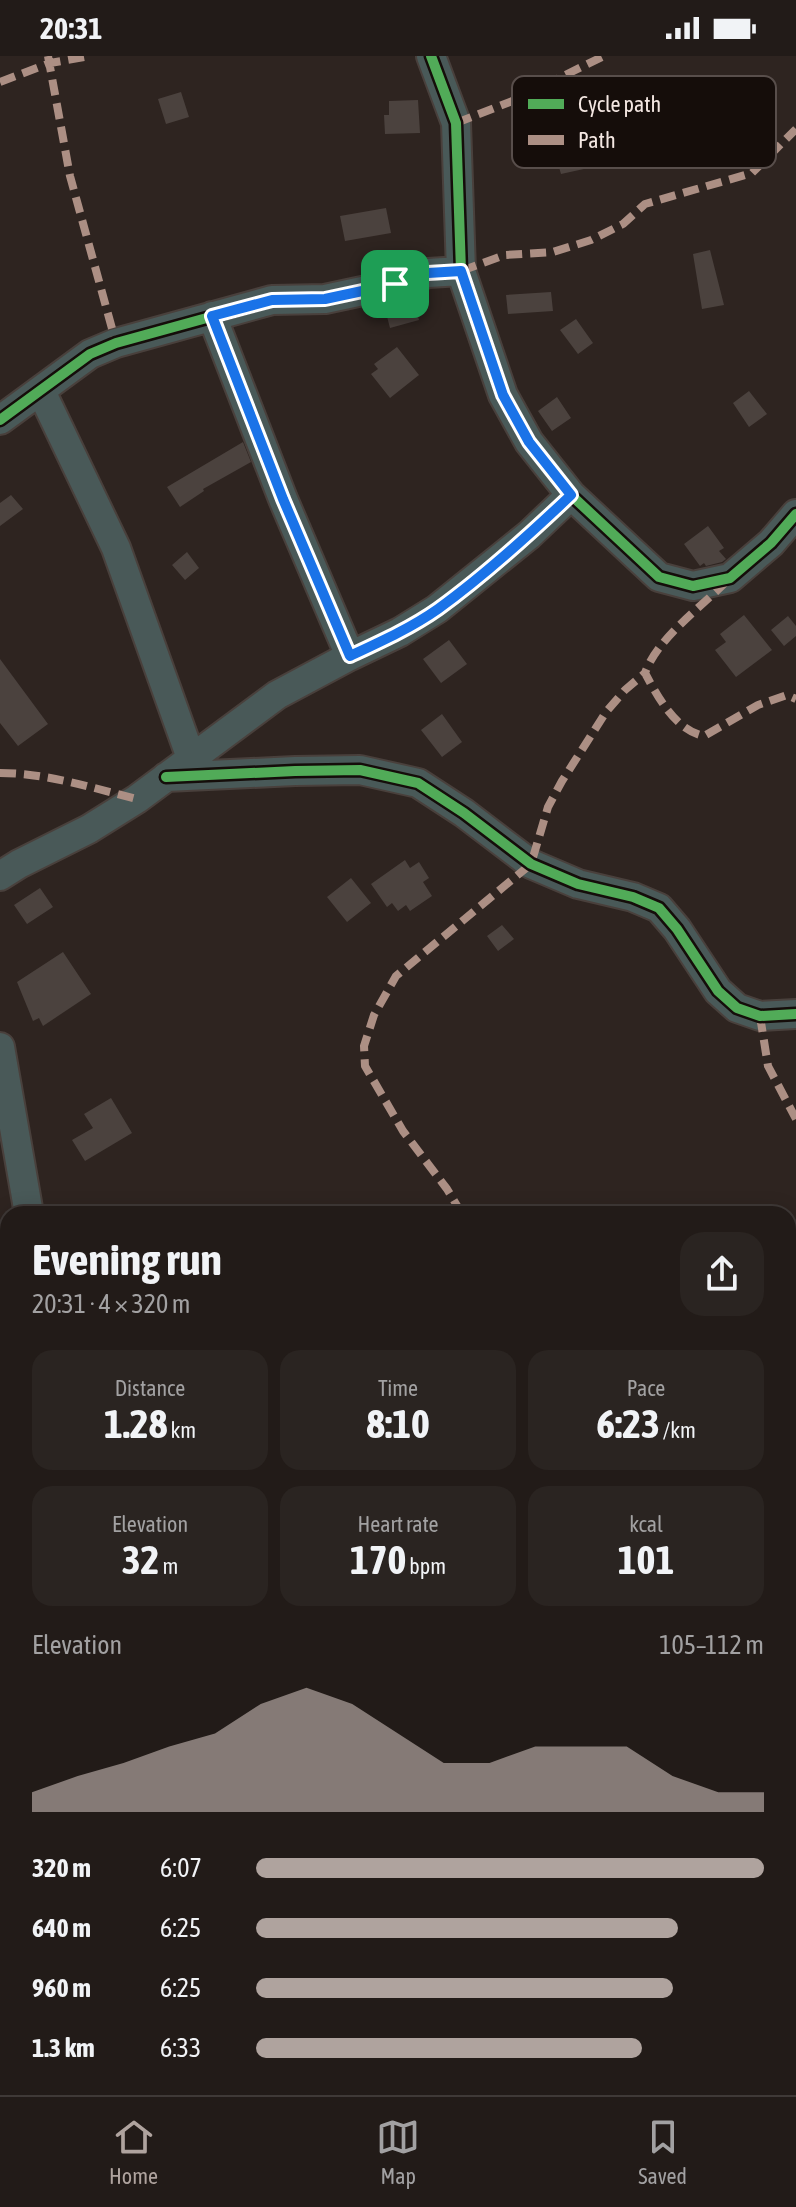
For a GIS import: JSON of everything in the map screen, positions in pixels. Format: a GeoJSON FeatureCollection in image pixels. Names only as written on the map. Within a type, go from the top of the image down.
{"type":"FeatureCollection","features":[{"type":"Feature","properties":{"kind":"street"},"geometry":{"type":"LineString","coordinates":[[431,56],[456,123],[461,271],[503,395],[529,442],[571,495],[659,577],[693,586],[730,578],[771,543],[796,514]]}},
{"type":"Feature","properties":{"kind":"street"},"geometry":{"type":"LineString","coordinates":[[0,420],[90,354],[116,343],[272,300],[325,299],[395,284],[428,273],[461,271]]}},
{"type":"Feature","properties":{"kind":"street"},"geometry":{"type":"LineString","coordinates":[[212,316],[283,499],[350,656]]}},
{"type":"Feature","properties":{"kind":"street"},"geometry":{"type":"LineString","coordinates":[[41,391],[116,548],[191,758]]}},
{"type":"Feature","properties":{"kind":"street"},"geometry":{"type":"LineString","coordinates":[[0,876],[89,829],[137,799],[277,695],[400,632],[437,609],[529,535],[571,495]]}},
{"type":"Feature","properties":{"kind":"street"},"geometry":{"type":"LineString","coordinates":[[166,777],[360,770],[418,783],[464,813],[531,864],[578,884],[633,897],[659,908],[677,929],[718,991],[737,1008],[760,1016],[796,1014]]}},
{"type":"Feature","properties":{"kind":"street"},"geometry":{"type":"LineString","coordinates":[[0,1047],[28,1206]]}},
{"type":"Feature","properties":{"kind":"building"},"geometry":{"type":"Polygon","coordinates":[[[181,92],[189,117],[166,124],[158,99],[181,92]]]}},
{"type":"Feature","properties":{"kind":"building"},"geometry":{"type":"Polygon","coordinates":[[[418,100],[420,133],[385,134],[384,115],[389,115],[389,101],[418,100]]]}},
{"type":"Feature","properties":{"kind":"building"},"geometry":{"type":"Polygon","coordinates":[[[559,168],[588,168],[561,174],[559,168]]]}},
{"type":"Feature","properties":{"kind":"building"},"geometry":{"type":"Polygon","coordinates":[[[386,208],[391,233],[345,241],[340,216],[386,208]]]}},
{"type":"Feature","properties":{"kind":"building"},"geometry":{"type":"Polygon","coordinates":[[[710,250],[724,305],[702,309],[693,254],[710,250]]]}},
{"type":"Feature","properties":{"kind":"building"},"geometry":{"type":"Polygon","coordinates":[[[551,292],[553,311],[508,314],[506,295],[551,292]]]}},
{"type":"Feature","properties":{"kind":"building"},"geometry":{"type":"Polygon","coordinates":[[[413,297],[419,320],[390,328],[384,305],[413,297]]]}},
{"type":"Feature","properties":{"kind":"building"},"geometry":{"type":"Polygon","coordinates":[[[576,319],[593,343],[578,354],[560,330],[576,319]]]}},
{"type":"Feature","properties":{"kind":"building"},"geometry":{"type":"Polygon","coordinates":[[[397,347],[419,375],[390,398],[371,374],[378,369],[374,364],[397,347]]]}},
{"type":"Feature","properties":{"kind":"building"},"geometry":{"type":"Polygon","coordinates":[[[749,391],[767,414],[749,427],[733,403],[749,391]]]}},
{"type":"Feature","properties":{"kind":"building"},"geometry":{"type":"Polygon","coordinates":[[[557,397],[571,418],[552,431],[538,411],[557,397]]]}},
{"type":"Feature","properties":{"kind":"building"},"geometry":{"type":"Polygon","coordinates":[[[243,442],[251,462],[203,489],[180,507],[167,487],[243,442]]]}},
{"type":"Feature","properties":{"kind":"building"},"geometry":{"type":"Polygon","coordinates":[[[11,495],[23,509],[0,526],[0,503],[11,495]]]}},
{"type":"Feature","properties":{"kind":"building"},"geometry":{"type":"Polygon","coordinates":[[[708,526],[724,548],[719,551],[726,559],[700,566],[684,544],[708,526]]]}},
{"type":"Feature","properties":{"kind":"building"},"geometry":{"type":"Polygon","coordinates":[[[187,552],[199,568],[185,580],[172,565],[187,552]]]}},
{"type":"Feature","properties":{"kind":"building"},"geometry":{"type":"Polygon","coordinates":[[[744,615],[772,650],[736,677],[715,650],[726,642],[720,634],[744,615]]]}},
{"type":"Feature","properties":{"kind":"building"},"geometry":{"type":"Polygon","coordinates":[[[788,616],[796,626],[796,636],[784,646],[771,630],[788,616]]]}},
{"type":"Feature","properties":{"kind":"building"},"geometry":{"type":"Polygon","coordinates":[[[449,640],[467,664],[441,683],[423,659],[449,640]]]}},
{"type":"Feature","properties":{"kind":"building"},"geometry":{"type":"Polygon","coordinates":[[[0,659],[48,724],[18,746],[0,723],[0,659]]]}},
{"type":"Feature","properties":{"kind":"building"},"geometry":{"type":"Polygon","coordinates":[[[442,714],[462,742],[442,757],[421,730],[442,714]]]}},
{"type":"Feature","properties":{"kind":"building"},"geometry":{"type":"Polygon","coordinates":[[[405,860],[410,868],[419,862],[429,878],[423,882],[432,896],[410,911],[406,905],[398,911],[392,903],[387,907],[371,884],[405,860]]]}},
{"type":"Feature","properties":{"kind":"building"},"geometry":{"type":"Polygon","coordinates":[[[351,878],[371,903],[347,922],[327,897],[351,878]]]}},
{"type":"Feature","properties":{"kind":"building"},"geometry":{"type":"Polygon","coordinates":[[[40,888],[53,907],[27,924],[14,905],[40,888]]]}},
{"type":"Feature","properties":{"kind":"building"},"geometry":{"type":"Polygon","coordinates":[[[502,925],[514,939],[498,951],[487,936],[502,925]]]}},
{"type":"Feature","properties":{"kind":"building"},"geometry":{"type":"Polygon","coordinates":[[[63,952],[91,994],[43,1026],[39,1018],[33,1021],[17,982],[63,952]]]}},
{"type":"Feature","properties":{"kind":"building"},"geometry":{"type":"Polygon","coordinates":[[[111,1098],[132,1133],[85,1161],[72,1140],[93,1128],[84,1114],[111,1098]]]}},
{"type":"Feature","properties":{"kind":"marked path"},"geometry":{"type":"LineString","coordinates":[[48,56],[70,176],[116,343]]}},
{"type":"Feature","properties":{"kind":"marked path"},"geometry":{"type":"LineString","coordinates":[[0,82],[50,63],[90,56]]}},
{"type":"Feature","properties":{"kind":"marked path"},"geometry":{"type":"LineString","coordinates":[[563,76],[604,56]]}},
{"type":"Feature","properties":{"kind":"marked path"},"geometry":{"type":"LineString","coordinates":[[456,123],[512,101]]}},
{"type":"Feature","properties":{"kind":"marked path"},"geometry":{"type":"LineString","coordinates":[[776,149],[796,129]]}},
{"type":"Feature","properties":{"kind":"marked path"},"geometry":{"type":"LineString","coordinates":[[461,271],[505,255],[553,252],[591,240],[623,224],[645,204],[752,173],[757,168]]}},
{"type":"Feature","properties":{"kind":"marked path"},"geometry":{"type":"LineString","coordinates":[[727,581],[669,636],[651,660],[645,673],[656,692],[676,720],[704,736],[758,705],[787,695],[796,699]]}},
{"type":"Feature","properties":{"kind":"marked path"},"geometry":{"type":"LineString","coordinates":[[457,1206],[403,1131],[365,1066],[364,1046],[374,1015],[396,976],[531,864],[548,807],[562,781],[606,712],[645,673]]}},
{"type":"Feature","properties":{"kind":"marked path"},"geometry":{"type":"LineString","coordinates":[[0,773],[52,778],[137,799]]}},
{"type":"Feature","properties":{"kind":"marked path"},"geometry":{"type":"LineString","coordinates":[[760,1016],[768,1066],[796,1119]]}},
{"type":"Feature","properties":{"kind":"cycle path"},"geometry":{"type":"LineString","coordinates":[[431,56],[456,123],[461,271],[503,395],[529,442],[571,495],[659,577],[693,586],[730,578],[771,543],[796,514]]}},
{"type":"Feature","properties":{"kind":"cycle path"},"geometry":{"type":"LineString","coordinates":[[0,420],[90,354],[116,343],[272,300],[325,299],[395,284],[428,273],[461,271]]}},
{"type":"Feature","properties":{"kind":"cycle path"},"geometry":{"type":"LineString","coordinates":[[166,777],[360,770],[418,783],[464,813],[531,864],[578,884],[633,897],[659,908],[677,929],[718,991],[737,1008],[760,1016],[796,1014]]}},
{"type":"Feature","properties":{"kind":"route"},"geometry":{"type":"LineString","coordinates":[[461,271],[503,395],[529,442],[571,495],[529,535],[437,609],[400,632],[350,656],[283,499],[212,316],[272,300],[325,299],[395,284],[428,273],[461,271]]}}]}
